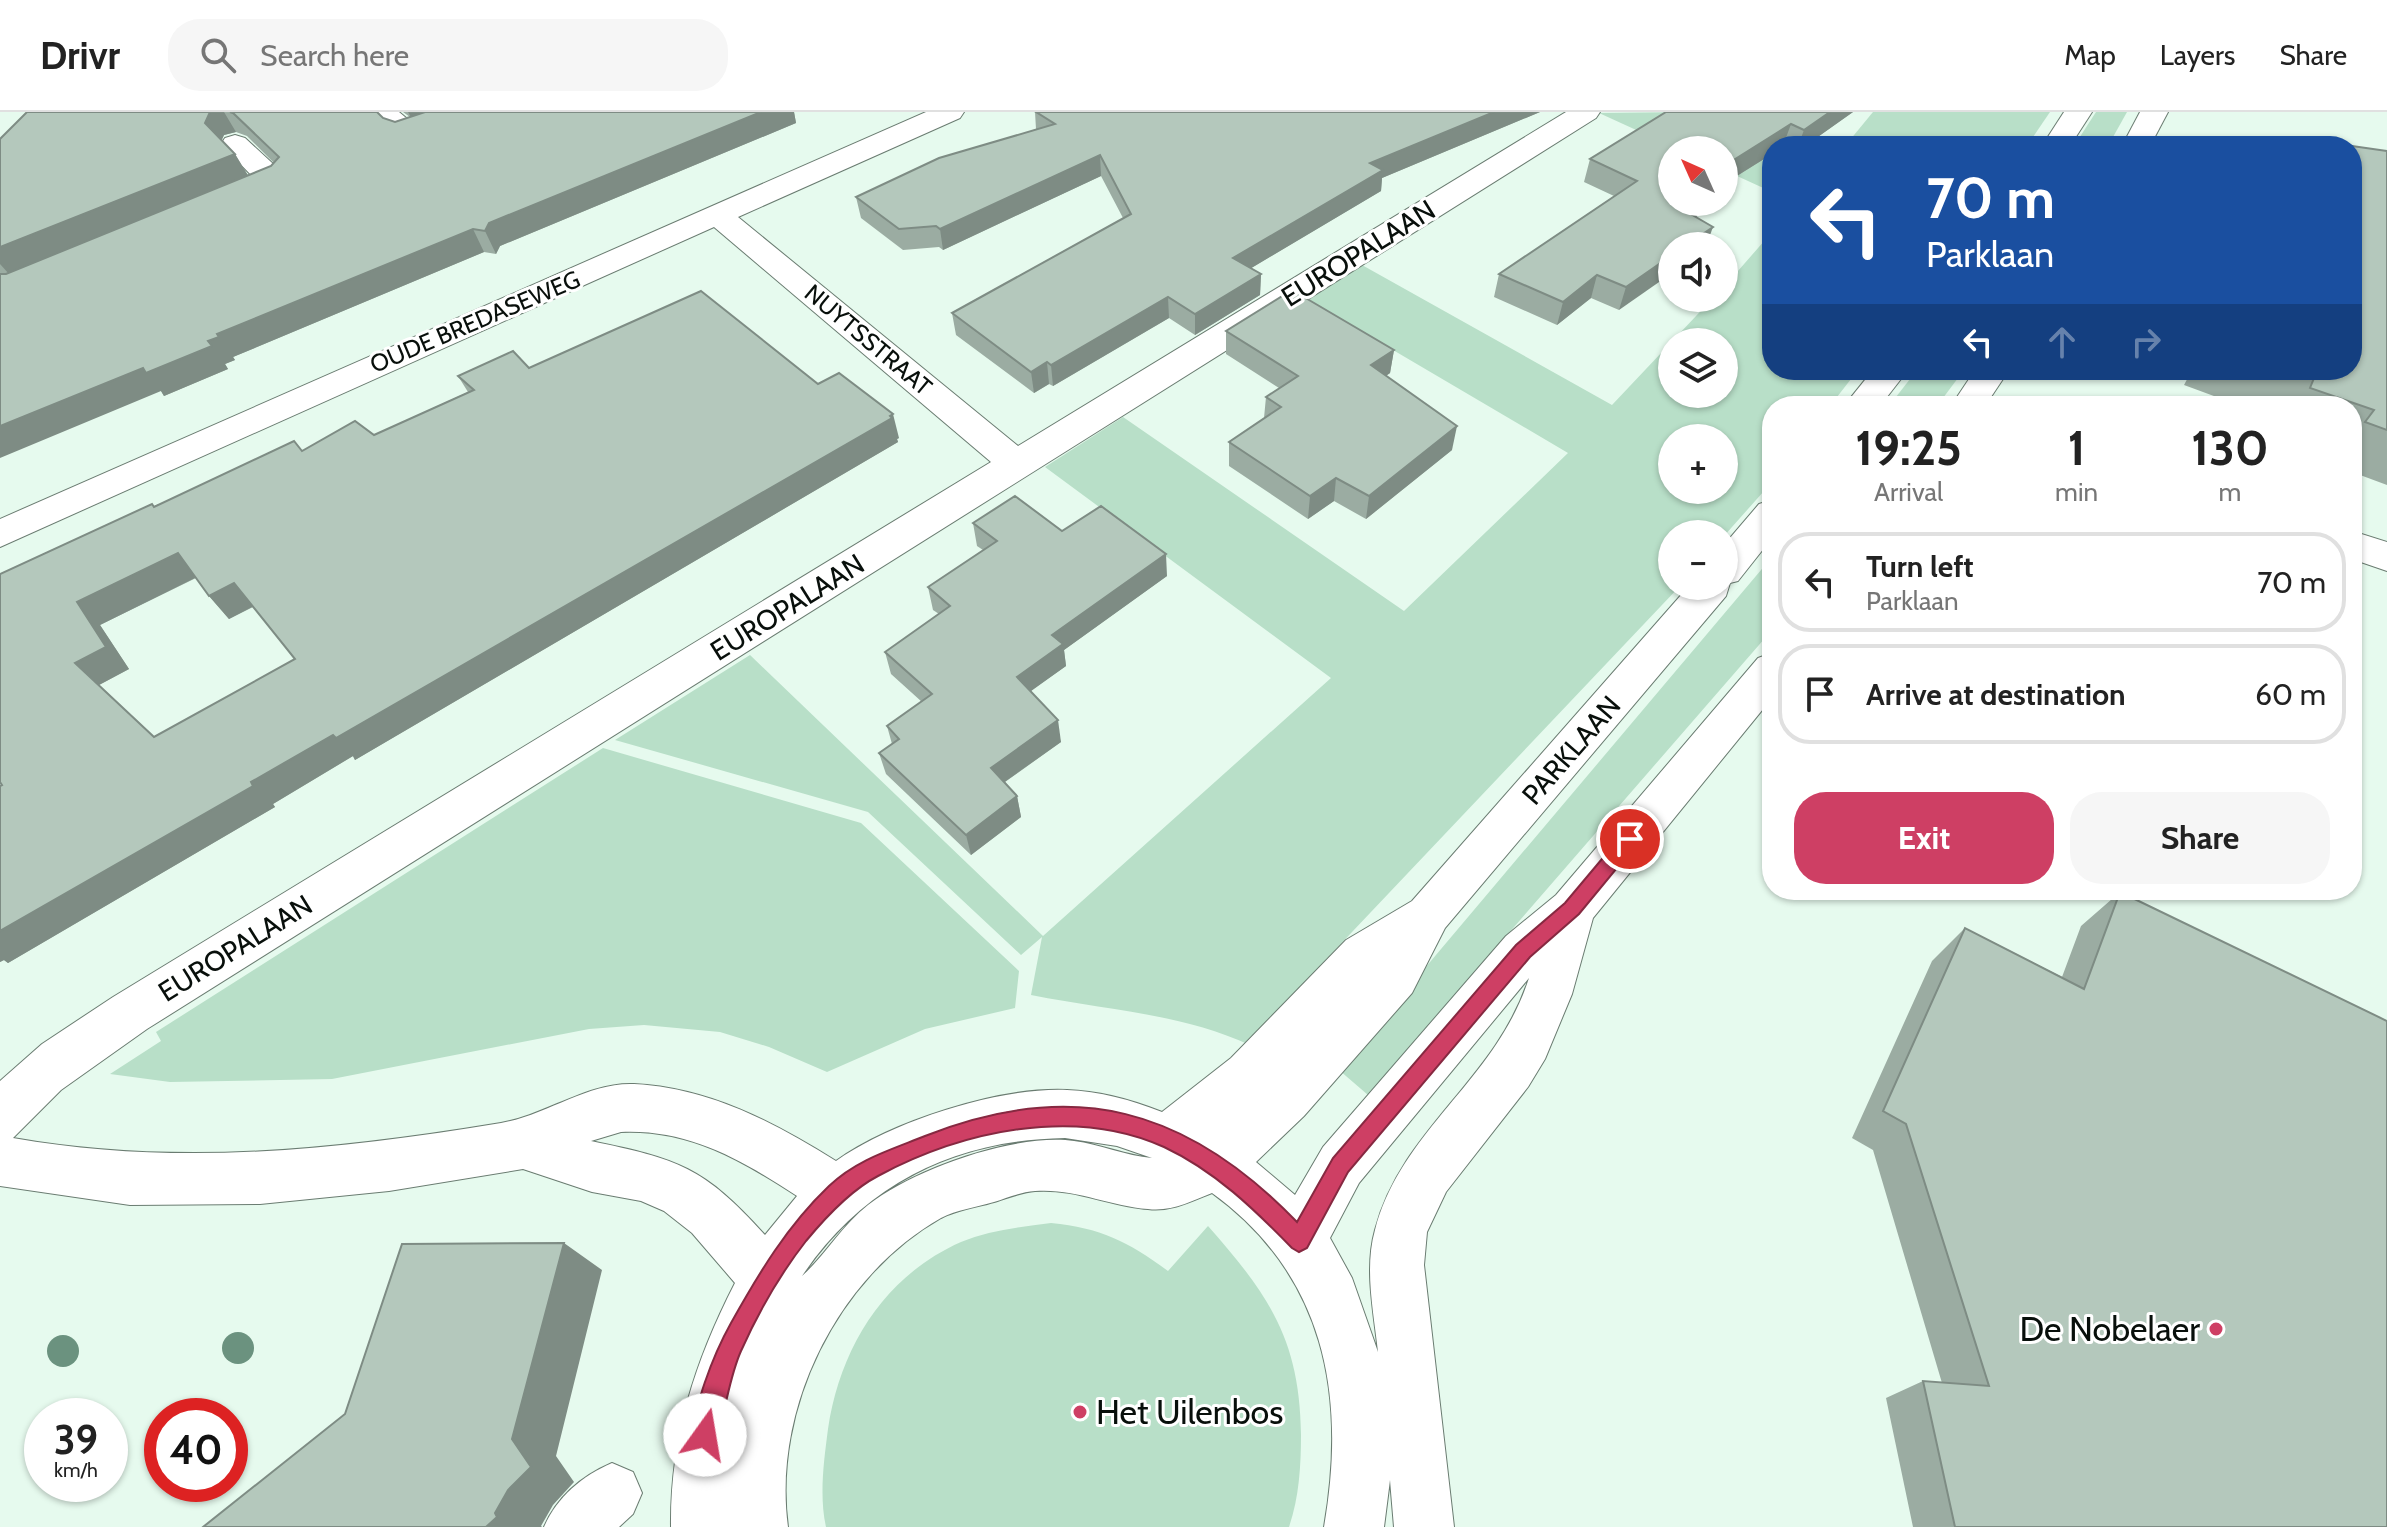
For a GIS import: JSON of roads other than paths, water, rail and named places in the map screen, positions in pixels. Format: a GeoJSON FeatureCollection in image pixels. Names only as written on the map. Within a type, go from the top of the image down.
{"type":"FeatureCollection","features":[{"type":"Feature","properties":{"kind":"street"},"geometry":{"type":"LineString","coordinates":[[382,112],[407,133],[466,112]]}},
{"type":"Feature","properties":{"kind":"street","name":"EUROPALAAN"},"geometry":{"type":"LineString","coordinates":[[0,1119],[16,1096],[62,1059],[130,1013],[1586,112]]}},
{"type":"Feature","properties":{"kind":"street"},"geometry":{"type":"LineString","coordinates":[[2062,136],[2078,112]]}},
{"type":"Feature","properties":{"kind":"street"},"geometry":{"type":"LineString","coordinates":[[2141,136],[2154,112]]}},
{"type":"Feature","properties":{"kind":"street","name":"OUDE BREDASEWEG"},"geometry":{"type":"LineString","coordinates":[[0,534],[328,385],[719,216],[937,114]]}},
{"type":"Feature","properties":{"kind":"street"},"geometry":{"type":"LineString","coordinates":[[202,210],[274,180],[235,144]]}},
{"type":"Feature","properties":{"kind":"street","name":"NUYTSSTRAAT"},"geometry":{"type":"LineString","coordinates":[[719,216],[1017,465]]}},
{"type":"Feature","properties":{"kind":"street"},"geometry":{"type":"LineString","coordinates":[[1869,396],[1883,380]]}},
{"type":"Feature","properties":{"kind":"street"},"geometry":{"type":"LineString","coordinates":[[1738,554],[1762,525]]}},
{"type":"Feature","properties":{"kind":"street"},"geometry":{"type":"LineString","coordinates":[[2362,548],[2387,557]]}},
{"type":"Feature","properties":{"kind":"street","name":"PARKLAAN"},"geometry":{"type":"LineString","coordinates":[[1216,1165],[1286,1099],[1395,978],[1429,914],[1700,600]]}},
{"type":"Feature","properties":{"kind":"street"},"geometry":{"type":"LineString","coordinates":[[1299,1241],[1341,1165],[1523,951],[1572,909],[1762,681]]}},
{"type":"Feature","properties":{"kind":"street"},"geometry":{"type":"LineString","coordinates":[[1424,1527],[1397,1265],[1399,1232],[1418,1185],[1499,1086],[1527,1044],[1544,1007],[1572,909]]}},
{"type":"Feature","properties":{"kind":"street","name":"PARKLAAN"},"geometry":{"type":"LineString","coordinates":[[1166,1137],[1195,1121],[1249,1075],[1363,955],[1429,914]]}},
{"type":"Feature","properties":{"kind":"street"},"geometry":{"type":"LineString","coordinates":[[0,1161],[88,1176],[239,1181],[345,1173],[524,1144],[615,1108],[668,1111],[742,1132],[838,1192]]}},
{"type":"Feature","properties":{"kind":"street"},"geometry":{"type":"LineString","coordinates":[[699,1525],[701,1461],[710,1409],[731,1346],[769,1277],[799,1233],[838,1192],[869,1169],[899,1154],[964,1131],[1032,1116],[1080,1115],[1166,1137],[1216,1165],[1258,1198],[1299,1241],[1319,1269],[1335,1306],[1353,1365],[1361,1433],[1360,1501],[1354,1527]]}},
{"type":"Feature","properties":{"kind":"street"},"geometry":{"type":"LineString","coordinates":[[524,1144],[592,1167],[644,1176],[683,1193],[711,1214],[804,1320]]}},
{"type":"Feature","properties":{"kind":"street"},"geometry":{"type":"LineString","coordinates":[[758,1527],[755,1514],[760,1444],[779,1372],[804,1320],[842,1269],[885,1225],[931,1194],[1032,1166],[1073,1166],[1149,1184],[1178,1181],[1216,1165]]}},
{"type":"Feature","properties":{"kind":"place","name":"De Nobelaer"},"geometry":{"type":"Point","coordinates":[2216,1329]}},
{"type":"Feature","properties":{"kind":"place","name":"Het Uilenbos"},"geometry":{"type":"Point","coordinates":[1080,1412]}}]}
